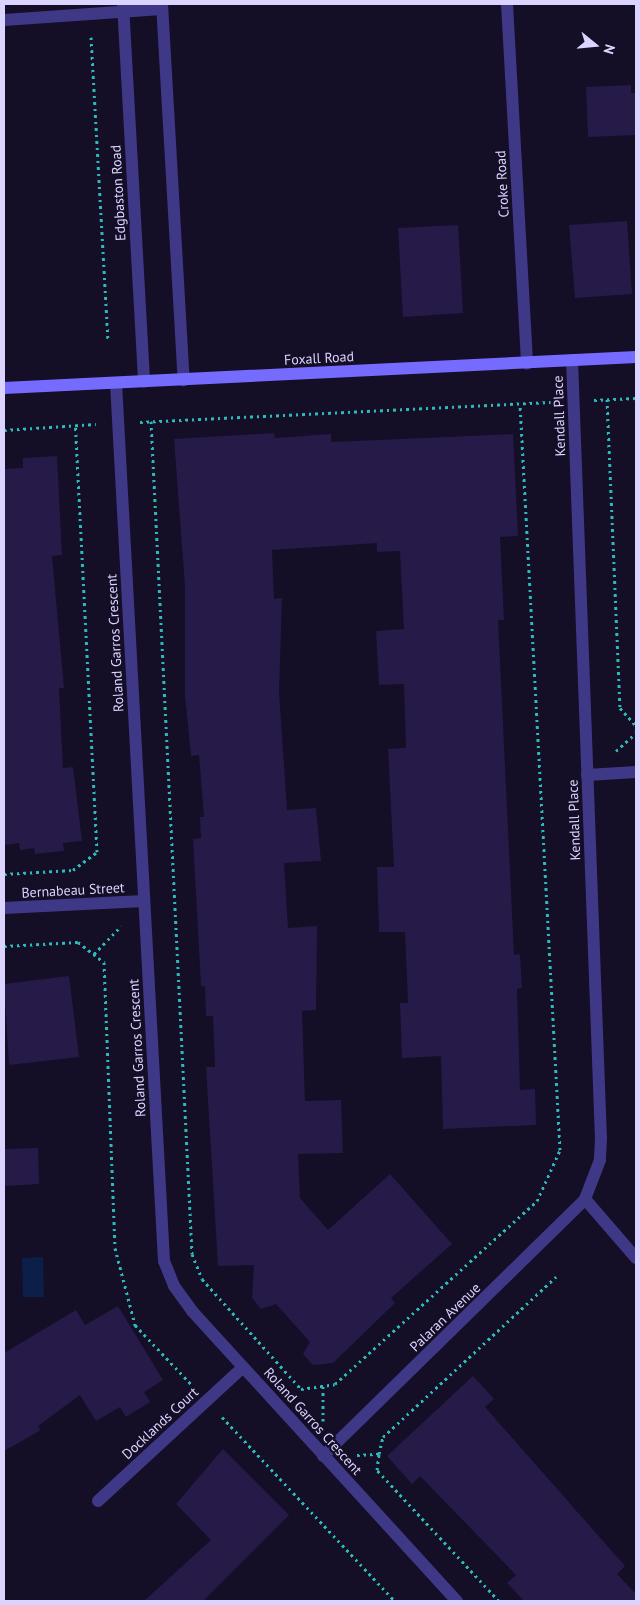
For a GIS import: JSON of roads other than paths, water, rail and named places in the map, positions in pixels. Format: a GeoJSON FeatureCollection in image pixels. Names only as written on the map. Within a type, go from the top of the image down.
{"type":"FeatureCollection","features":[{"type":"Feature","properties":{"kind":"street","name":"Croke Road"},"geometry":{"type":"LineString","coordinates":[[507,4],[527,363]]}},
{"type":"Feature","properties":{"kind":"street"},"geometry":{"type":"LineString","coordinates":[[4,20],[90,14],[123,8],[162,6],[184,380]]}},
{"type":"Feature","properties":{"kind":"street","name":"Edgbaston Road"},"geometry":{"type":"LineString","coordinates":[[123,8],[144,381]]}},
{"type":"Feature","properties":{"kind":"street","name":"Foxall Road"},"geometry":{"type":"LineString","coordinates":[[4,388],[636,357]]}},
{"type":"Feature","properties":{"kind":"street","name":"Kendall Place"},"geometry":{"type":"LineString","coordinates":[[572,360],[601,1138],[600,1160],[585,1199]]}},
{"type":"Feature","properties":{"kind":"street","name":"Roland Garros Crescent"},"geometry":{"type":"LineString","coordinates":[[116,383],[164,1261],[174,1286],[243,1367],[457,1601]]}},
{"type":"Feature","properties":{"kind":"street"},"geometry":{"type":"LineString","coordinates":[[588,775],[636,772]]}},
{"type":"Feature","properties":{"kind":"street","name":"Bernabeau Street"},"geometry":{"type":"LineString","coordinates":[[4,908],[144,901]]}},
{"type":"Feature","properties":{"kind":"street"},"geometry":{"type":"LineString","coordinates":[[585,1199],[636,1258]]}},
{"type":"Feature","properties":{"kind":"street","name":"Palaran Avenue"},"geometry":{"type":"LineString","coordinates":[[323,1456],[585,1199]]}},
{"type":"Feature","properties":{"kind":"street","name":"Docklands Court"},"geometry":{"type":"LineString","coordinates":[[98,1501],[243,1367]]}},
{"type":"Feature","properties":{"kind":"water"},"geometry":{"type":"Polygon","coordinates":[[[43,1257],[44,1297],[23,1297],[22,1258],[43,1257]]]}}]}
